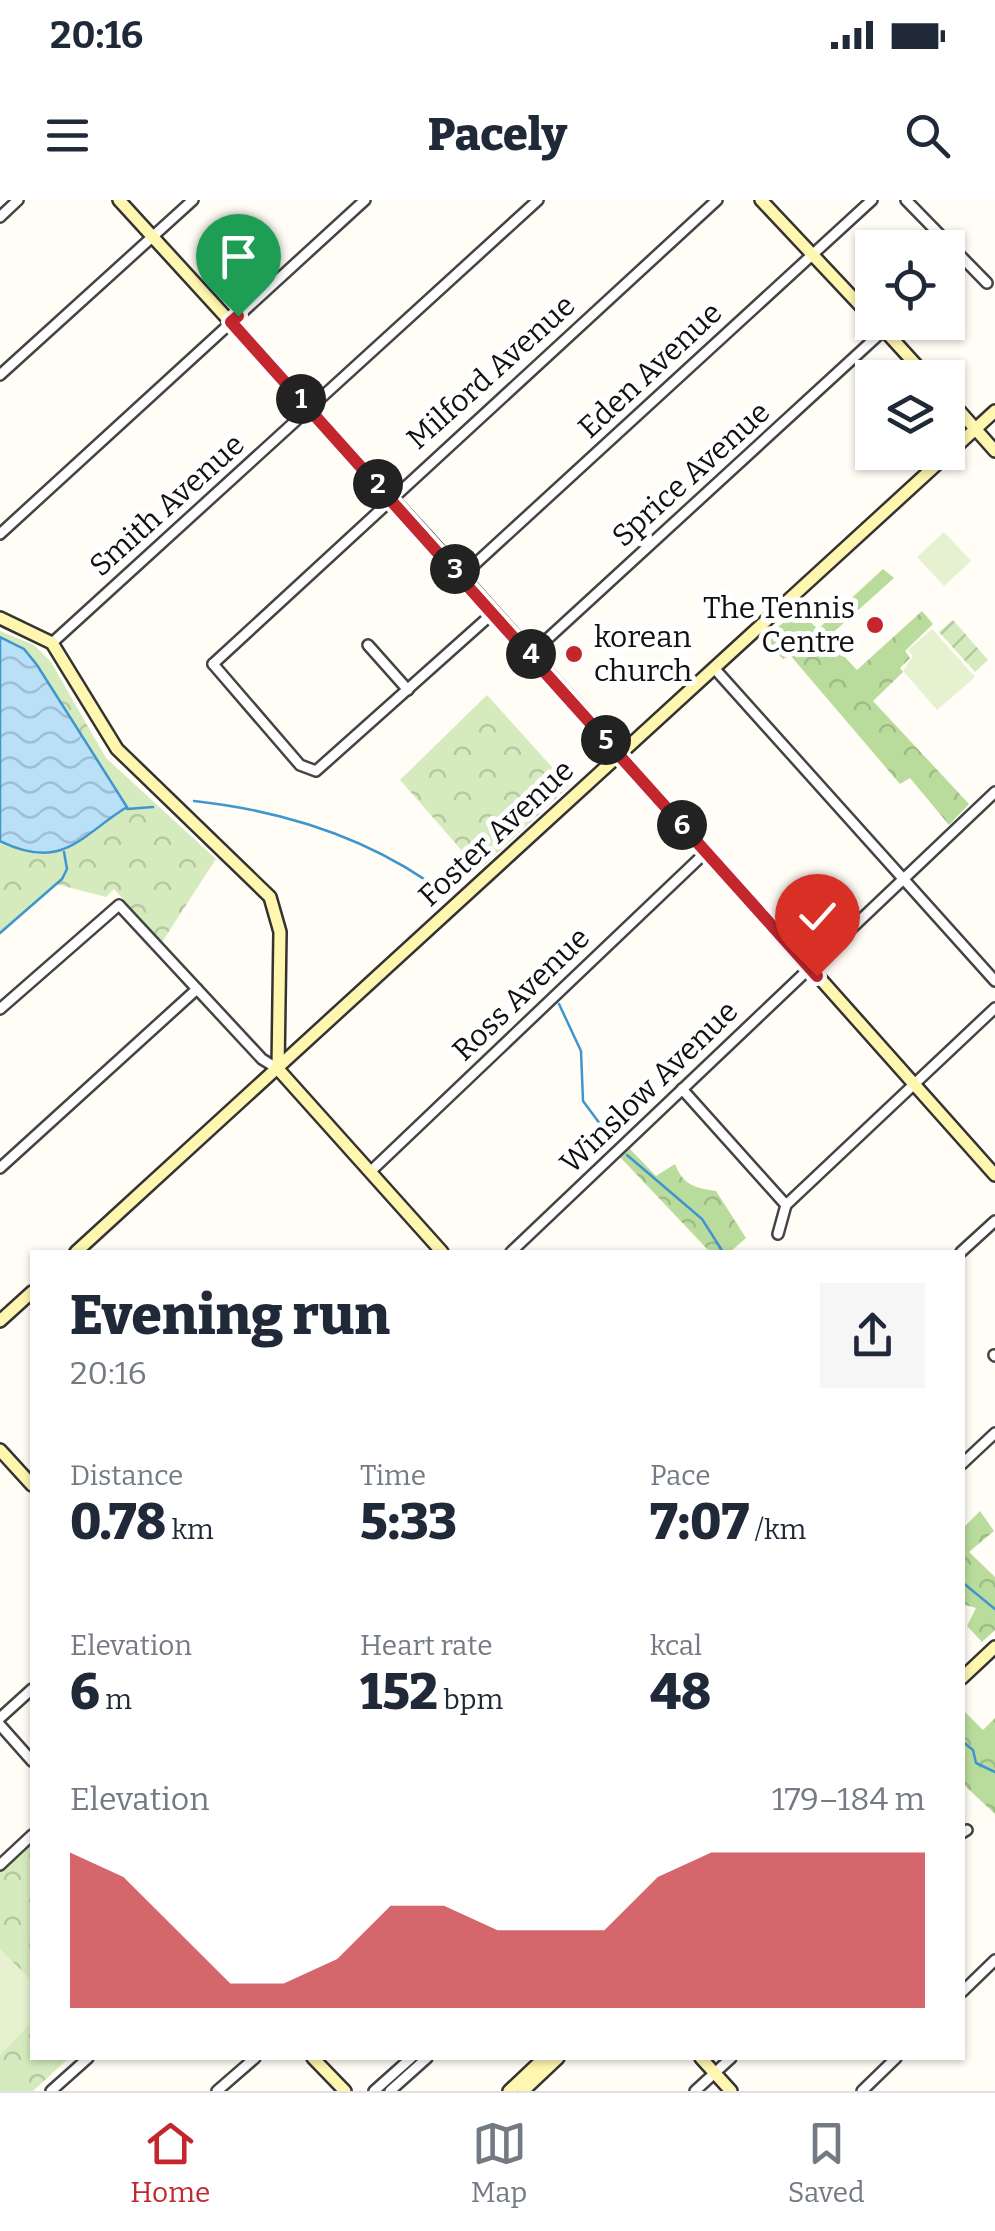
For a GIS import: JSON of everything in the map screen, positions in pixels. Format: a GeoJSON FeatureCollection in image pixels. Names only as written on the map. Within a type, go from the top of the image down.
{"type":"FeatureCollection","features":[{"type":"Feature","properties":{"kind":"street"},"geometry":{"type":"LineString","coordinates":[[0,216],[18,200]]}},
{"type":"Feature","properties":{"kind":"street"},"geometry":{"type":"LineString","coordinates":[[119,200],[462,576],[995,1176]]}},
{"type":"Feature","properties":{"kind":"street"},"geometry":{"type":"LineString","coordinates":[[0,375],[194,200]]}},
{"type":"Feature","properties":{"kind":"street"},"geometry":{"type":"LineString","coordinates":[[0,534],[364,200]]}},
{"type":"Feature","properties":{"kind":"street","name":"Smith Avenue"},"geometry":{"type":"LineString","coordinates":[[52,644],[538,200]]}},
{"type":"Feature","properties":{"kind":"street","name":"Milford Avenue"},"geometry":{"type":"LineString","coordinates":[[213,664],[717,200]]}},
{"type":"Feature","properties":{"kind":"street"},"geometry":{"type":"LineString","coordinates":[[762,200],[855,299]]}},
{"type":"Feature","properties":{"kind":"street","name":"Eden Avenue"},"geometry":{"type":"LineString","coordinates":[[462,576],[872,200]]}},
{"type":"Feature","properties":{"kind":"street"},"geometry":{"type":"LineString","coordinates":[[906,200],[987,283]]}},
{"type":"Feature","properties":{"kind":"street","name":"Sprice Avenue"},"geometry":{"type":"LineString","coordinates":[[531,654],[860,340]]}},
{"type":"Feature","properties":{"kind":"street"},"geometry":{"type":"LineString","coordinates":[[893,340],[912,360]]}},
{"type":"Feature","properties":{"kind":"street","name":"Foster Avenue"},"geometry":{"type":"LineString","coordinates":[[78,1250],[995,410]]}},
{"type":"Feature","properties":{"kind":"street"},"geometry":{"type":"LineString","coordinates":[[965,417],[995,451]]}},
{"type":"Feature","properties":{"kind":"street"},"geometry":{"type":"LineString","coordinates":[[199,662],[213,664],[300,764],[311,771],[327,765],[493,613]]}},
{"type":"Feature","properties":{"kind":"street"},"geometry":{"type":"LineString","coordinates":[[0,618],[52,644],[120,752],[270,896],[280,932],[278,1069]]}},
{"type":"Feature","properties":{"kind":"street"},"geometry":{"type":"LineString","coordinates":[[368,645],[408,690]]}},
{"type":"Feature","properties":{"kind":"street"},"geometry":{"type":"LineString","coordinates":[[714,668],[995,982]]}},
{"type":"Feature","properties":{"kind":"street","name":"Winslow Avenue"},"geometry":{"type":"LineString","coordinates":[[512,1250],[995,792]]}},
{"type":"Feature","properties":{"kind":"street","name":"Ross Avenue"},"geometry":{"type":"LineString","coordinates":[[370,1172],[706,852]]}},
{"type":"Feature","properties":{"kind":"street"},"geometry":{"type":"LineString","coordinates":[[0,1009],[119,905],[235,1030],[278,1069],[440,1250]]}},
{"type":"Feature","properties":{"kind":"street"},"geometry":{"type":"LineString","coordinates":[[0,1168],[197,988]]}},
{"type":"Feature","properties":{"kind":"street"},"geometry":{"type":"LineString","coordinates":[[778,1234],[786,1204],[995,1008]]}},
{"type":"Feature","properties":{"kind":"street"},"geometry":{"type":"LineString","coordinates":[[682,1090],[786,1204]]}},
{"type":"Feature","properties":{"kind":"street"},"geometry":{"type":"LineString","coordinates":[[963,1250],[995,1220]]}},
{"type":"Feature","properties":{"kind":"street"},"geometry":{"type":"LineString","coordinates":[[0,1322],[30,1294]]}},
{"type":"Feature","properties":{"kind":"street"},"geometry":{"type":"LineString","coordinates":[[965,1461],[995,1434]]}},
{"type":"Feature","properties":{"kind":"street"},"geometry":{"type":"LineString","coordinates":[[0,1450],[30,1482]]}},
{"type":"Feature","properties":{"kind":"street"},"geometry":{"type":"LineString","coordinates":[[965,1675],[995,1647]]}},
{"type":"Feature","properties":{"kind":"street"},"geometry":{"type":"LineString","coordinates":[[30,1691],[0,1722],[30,1759]]}},
{"type":"Feature","properties":{"kind":"street"},"geometry":{"type":"LineString","coordinates":[[0,1866],[30,1837]]}},
{"type":"Feature","properties":{"kind":"street"},"geometry":{"type":"LineString","coordinates":[[965,1989],[995,1960]]}},
{"type":"Feature","properties":{"kind":"street"},"geometry":{"type":"LineString","coordinates":[[52,2091],[86,2060]]}},
{"type":"Feature","properties":{"kind":"street"},"geometry":{"type":"LineString","coordinates":[[218,2091],[253,2060]]}},
{"type":"Feature","properties":{"kind":"street"},"geometry":{"type":"LineString","coordinates":[[315,2060],[345,2091]]}},
{"type":"Feature","properties":{"kind":"street"},"geometry":{"type":"LineString","coordinates":[[374,2091],[410,2060]]}},
{"type":"Feature","properties":{"kind":"street"},"geometry":{"type":"LineString","coordinates":[[390,2091],[425,2060]]}},
{"type":"Feature","properties":{"kind":"street"},"geometry":{"type":"LineString","coordinates":[[508,2091],[542,2060]]}},
{"type":"Feature","properties":{"kind":"street"},"geometry":{"type":"LineString","coordinates":[[523,2091],[556,2060]]}},
{"type":"Feature","properties":{"kind":"street"},"geometry":{"type":"LineString","coordinates":[[702,2060],[731,2091]]}},
{"type":"Feature","properties":{"kind":"street"},"geometry":{"type":"LineString","coordinates":[[695,2091],[729,2060]]}},
{"type":"Feature","properties":{"kind":"street"},"geometry":{"type":"LineString","coordinates":[[862,2091],[894,2060]]}},
{"type":"Feature","properties":{"kind":"green space"},"geometry":{"type":"Polygon","coordinates":[[[944,532],[971,561],[944,586],[917,557],[944,532]]]}},
{"type":"Feature","properties":{"kind":"green space"},"geometry":{"type":"Polygon","coordinates":[[[883,569],[894,578],[827,638],[857,670],[922,611],[933,624],[905,651],[910,658],[900,668],[903,672],[873,701],[969,804],[949,825],[910,778],[900,784],[790,655],[783,659],[764,640],[797,610],[818,629],[883,569]]]}},
{"type":"Feature","properties":{"kind":"green space"},"geometry":{"type":"Polygon","coordinates":[[[953,620],[988,660],[975,672],[939,632],[953,620]]]}},
{"type":"Feature","properties":{"kind":"green space"},"geometry":{"type":"Polygon","coordinates":[[[932,629],[975,677],[937,710],[903,671],[913,656],[908,650],[932,629]]]}},
{"type":"Feature","properties":{"kind":"green space"},"geometry":{"type":"Polygon","coordinates":[[[0,631],[34,645],[51,662],[106,758],[216,859],[162,942],[114,889],[106,897],[56,884],[0,935],[0,631]]]}},
{"type":"Feature","properties":{"kind":"green space"},"geometry":{"type":"Polygon","coordinates":[[[487,695],[569,786],[479,870],[400,780],[487,695]]]}},
{"type":"Feature","properties":{"kind":"green space"},"geometry":{"type":"Polygon","coordinates":[[[630,1149],[656,1176],[675,1164],[691,1184],[716,1191],[746,1238],[732,1250],[708,1250],[620,1157],[630,1149]]]}},
{"type":"Feature","properties":{"kind":"green space"},"geometry":{"type":"Polygon","coordinates":[[[980,1511],[994,1531],[969,1552],[995,1577],[995,1630],[982,1642],[967,1626],[976,1608],[965,1605],[965,1526],[980,1511]]]}},
{"type":"Feature","properties":{"kind":"green space"},"geometry":{"type":"Polygon","coordinates":[[[965,1712],[983,1730],[995,1718],[995,1814],[965,1786],[965,1712]]]}},
{"type":"Feature","properties":{"kind":"green space"},"geometry":{"type":"Polygon","coordinates":[[[30,1840],[30,2060],[67,2060],[33,2091],[0,2091],[0,1869],[30,1840]]]}},
{"type":"Feature","properties":{"kind":"green space"},"geometry":{"type":"Polygon","coordinates":[[[0,1949],[30,1979],[30,2024],[0,2055],[0,1949]]]}},
{"type":"Feature","properties":{"kind":"water"},"geometry":{"type":"Polygon","coordinates":[[[0,637],[24,649],[37,665],[127,807],[83,838],[56,851],[22,850],[0,841],[0,637]]]}},
{"type":"Feature","properties":{"kind":"waterway"},"geometry":{"type":"LineString","coordinates":[[194,801],[262,812],[328,831],[390,859],[448,896]]}},
{"type":"Feature","properties":{"kind":"waterway"},"geometry":{"type":"LineString","coordinates":[[127,809],[153,807]]}},
{"type":"Feature","properties":{"kind":"waterway"},"geometry":{"type":"LineString","coordinates":[[0,933],[62,879],[67,869],[64,852]]}},
{"type":"Feature","properties":{"kind":"waterway"},"geometry":{"type":"LineString","coordinates":[[559,1004],[581,1051],[583,1101],[609,1136]]}},
{"type":"Feature","properties":{"kind":"waterway"},"geometry":{"type":"LineString","coordinates":[[627,1155],[702,1219],[722,1250]]}},
{"type":"Feature","properties":{"kind":"waterway"},"geometry":{"type":"LineString","coordinates":[[965,1584],[995,1609]]}},
{"type":"Feature","properties":{"kind":"waterway"},"geometry":{"type":"LineString","coordinates":[[965,1743],[973,1750],[976,1763],[995,1772]]}},
{"type":"Feature","properties":{"kind":"place","name":"The Tennis Centre"},"geometry":{"type":"Point","coordinates":[875,625]}},
{"type":"Feature","properties":{"kind":"place","name":"korean church"},"geometry":{"type":"Point","coordinates":[574,654]}},
{"type":"Feature","properties":{"kind":"route"},"geometry":{"type":"LineString","coordinates":[[238,316],[231,322],[817,976]]}}]}
